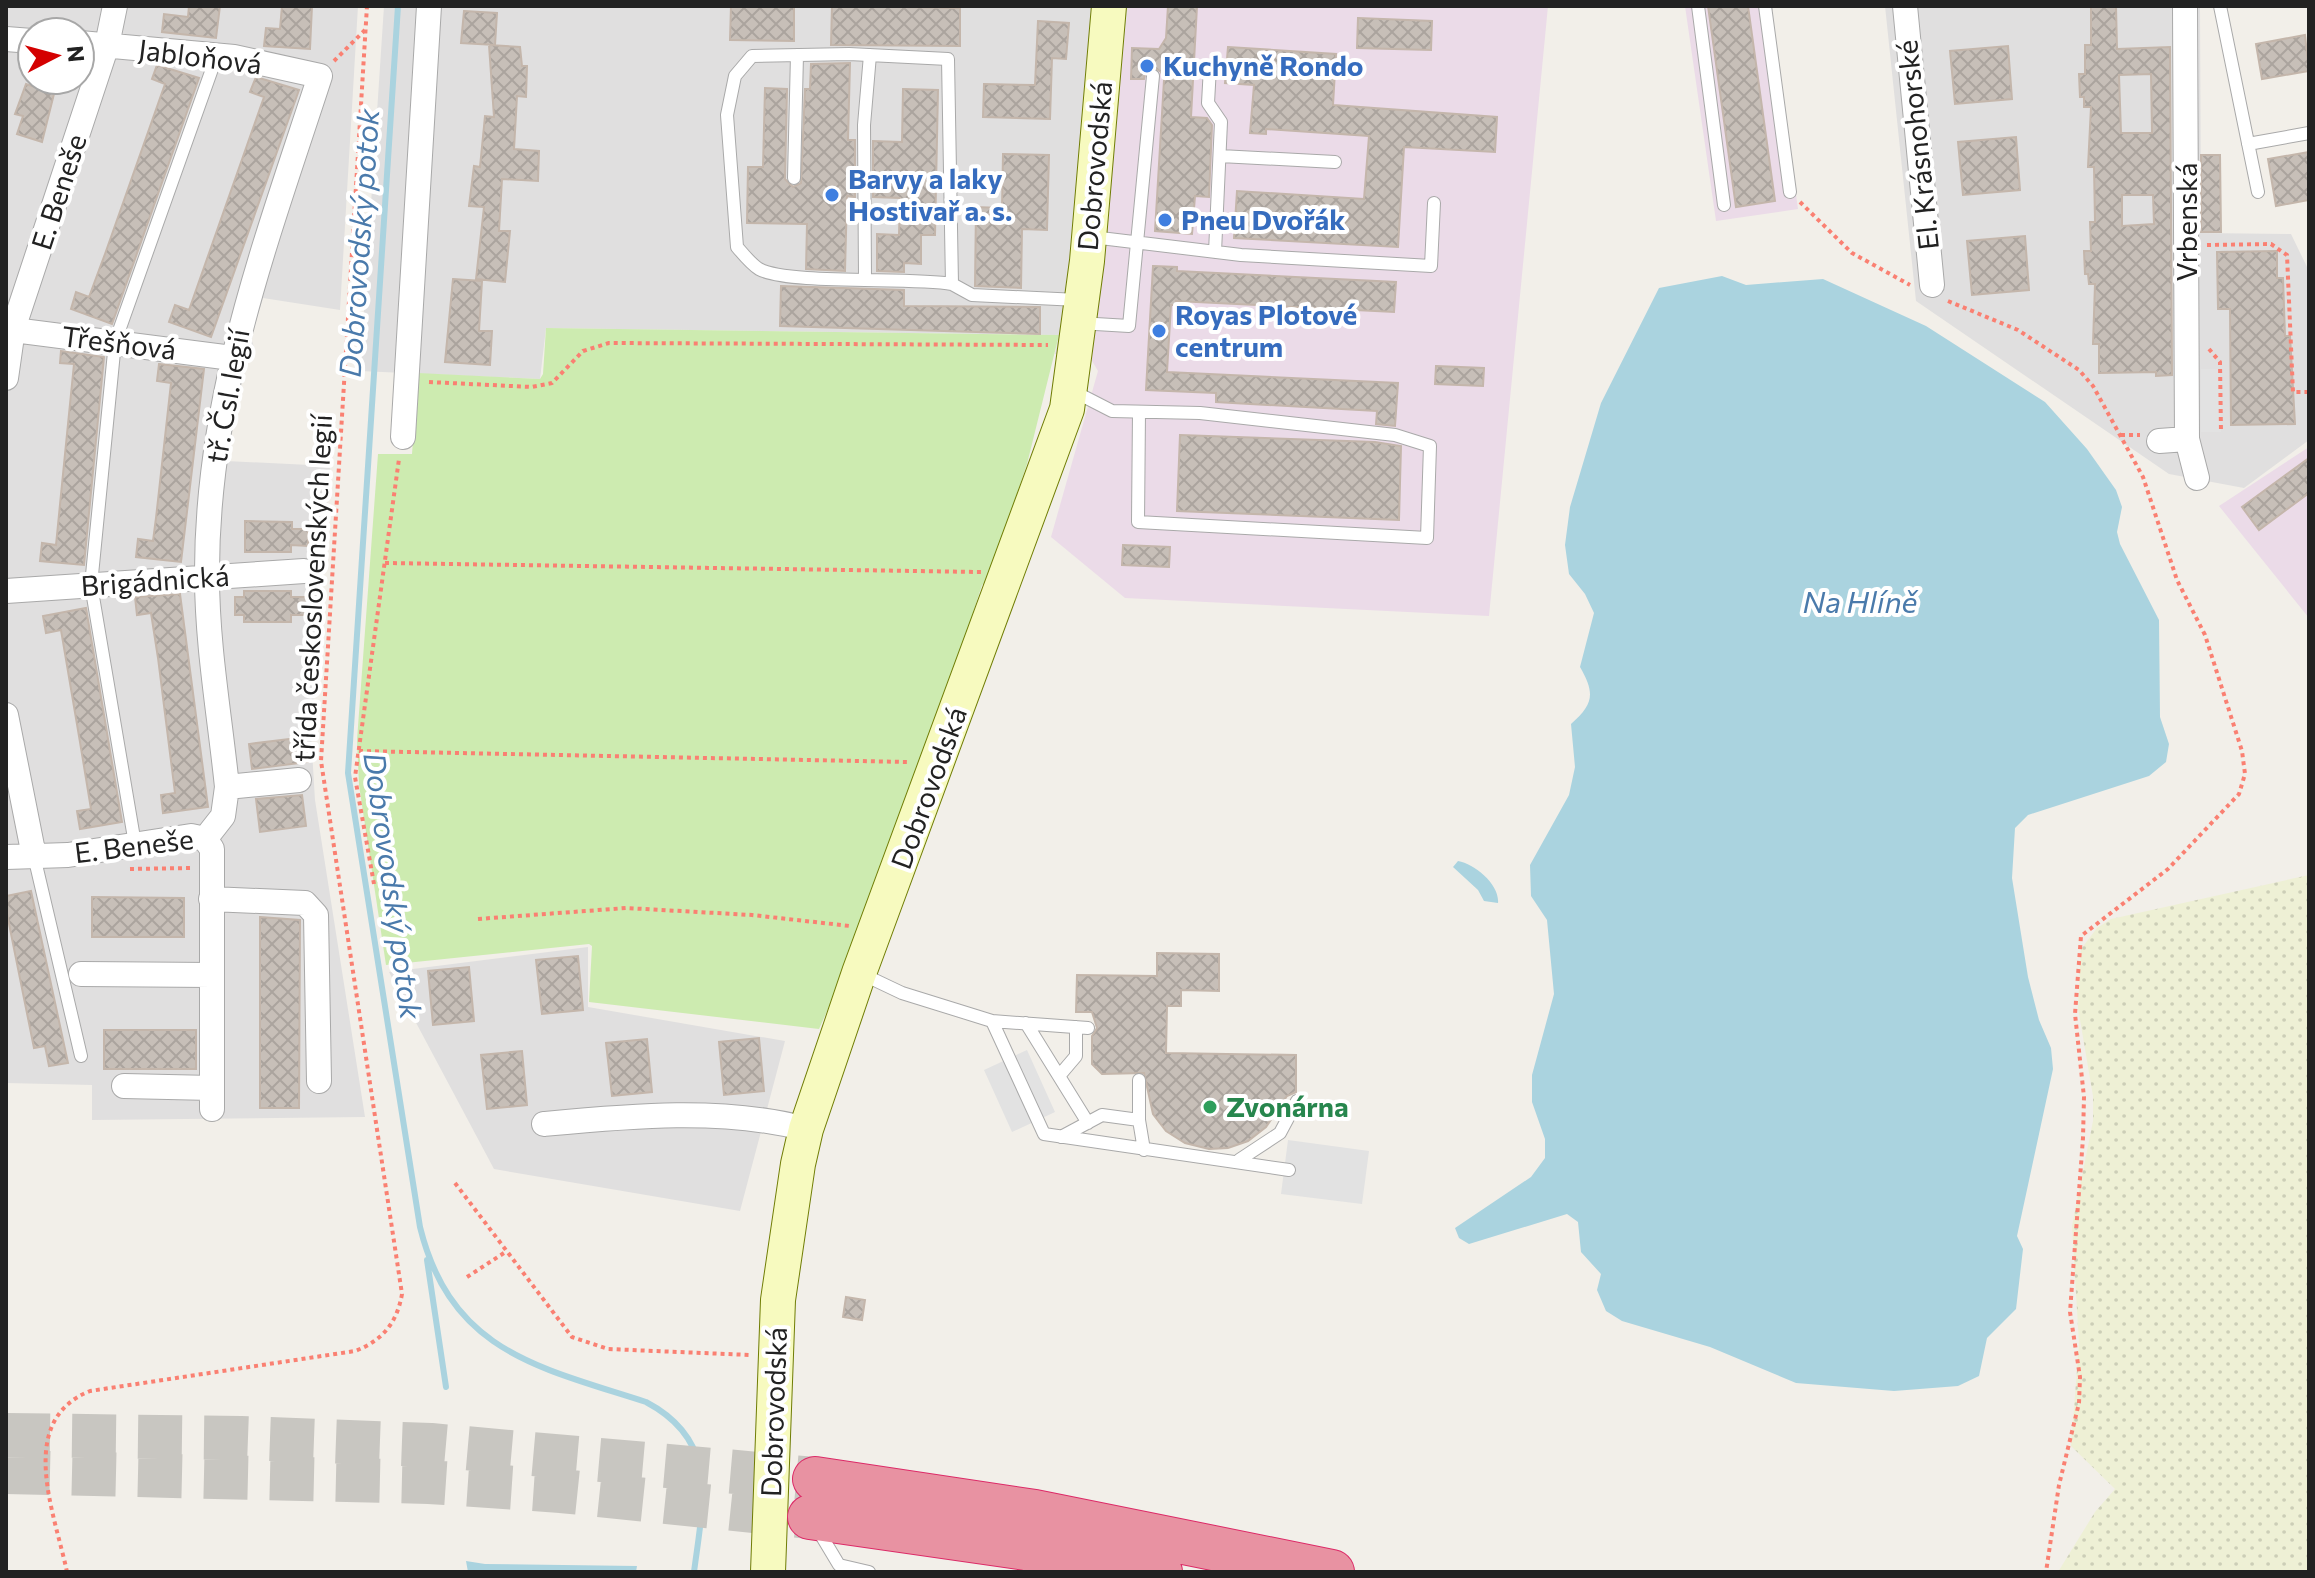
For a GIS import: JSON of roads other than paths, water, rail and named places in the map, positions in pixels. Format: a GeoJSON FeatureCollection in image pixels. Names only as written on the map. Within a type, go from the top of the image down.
{"type":"FeatureCollection","features":[{"type":"Feature","properties":{"kind":"highway"},"geometry":{"type":"LineString","coordinates":[[812,1498],[1026,1548],[1160,1572]]}},
{"type":"Feature","properties":{"kind":"highway"},"geometry":{"type":"LineString","coordinates":[[812,1498],[1035,1512],[1332,1572]]}},
{"type":"Feature","properties":{"kind":"street","name":"E. Beneše"},"geometry":{"type":"LineString","coordinates":[[6,378],[10,329],[107,45],[115,6]]}},
{"type":"Feature","properties":{"kind":"street"},"geometry":{"type":"LineString","coordinates":[[403,437],[429,6]]}},
{"type":"Feature","properties":{"kind":"street","name":"Dobrovodská"},"geometry":{"type":"LineString","coordinates":[[768,1572],[775,1357],[797,1126],[938,767],[1067,409],[1089,237],[1109,6]]}},
{"type":"Feature","properties":{"kind":"street","name":"El. Krásnohorské"},"geometry":{"type":"LineString","coordinates":[[1905,6],[1930,290]]}},
{"type":"Feature","properties":{"kind":"street","name":"Vrbenská"},"geometry":{"type":"LineString","coordinates":[[2185,6],[2187,439],[2197,478]]}},
{"type":"Feature","properties":{"kind":"street","name":"Jabloňová"},"geometry":{"type":"LineString","coordinates":[[96,44],[217,55],[320,76]]}},
{"type":"Feature","properties":{"kind":"street","name":"tř. Čsl. legií"},"geometry":{"type":"LineString","coordinates":[[223,816],[227,787],[207,577],[214,453],[232,358],[320,76]]}},
{"type":"Feature","properties":{"kind":"street","name":"Třešňová"},"geometry":{"type":"LineString","coordinates":[[10,329],[232,358]]}},
{"type":"Feature","properties":{"kind":"street"},"geometry":{"type":"LineString","coordinates":[[2159,441],[2187,439]]}},
{"type":"Feature","properties":{"kind":"street","name":"Brigádnická"},"geometry":{"type":"LineString","coordinates":[[6,591],[304,571]]}},
{"type":"Feature","properties":{"kind":"street","name":"E. Beneše"},"geometry":{"type":"LineString","coordinates":[[6,715],[34,856]]}},
{"type":"Feature","properties":{"kind":"street"},"geometry":{"type":"LineString","coordinates":[[227,787],[299,780]]}},
{"type":"Feature","properties":{"kind":"street","name":"E. Beneše"},"geometry":{"type":"LineString","coordinates":[[6,857],[191,836],[205,839],[223,816]]}},
{"type":"Feature","properties":{"kind":"street"},"geometry":{"type":"LineString","coordinates":[[124,1086],[212,1098],[212,849],[205,839]]}},
{"type":"Feature","properties":{"kind":"street"},"geometry":{"type":"LineString","coordinates":[[211,899],[305,903],[316,915],[319,1081]]}},
{"type":"Feature","properties":{"kind":"street"},"geometry":{"type":"LineString","coordinates":[[81,974],[212,975]]}},
{"type":"Feature","properties":{"kind":"street"},"geometry":{"type":"LineString","coordinates":[[544,1124],[666,1115],[797,1126]]}},
{"type":"Feature","properties":{"kind":"lane"},"geometry":{"type":"LineString","coordinates":[[1698,6],[1724,205]]}},
{"type":"Feature","properties":{"kind":"lane"},"geometry":{"type":"LineString","coordinates":[[1765,6],[1790,192]]}},
{"type":"Feature","properties":{"kind":"lane"},"geometry":{"type":"LineString","coordinates":[[2220,6],[2258,192]]}},
{"type":"Feature","properties":{"kind":"lane"},"geometry":{"type":"LineString","coordinates":[[135,844],[91,585],[115,342],[217,55]]}},
{"type":"Feature","properties":{"kind":"lane"},"geometry":{"type":"LineString","coordinates":[[794,178],[797,55]]}},
{"type":"Feature","properties":{"kind":"lane"},"geometry":{"type":"LineString","coordinates":[[865,278],[864,125],[870,55]]}},
{"type":"Feature","properties":{"kind":"lane"},"geometry":{"type":"LineString","coordinates":[[952,284],[948,59],[870,55],[752,56],[735,76],[727,115],[731,213],[737,247],[760,269],[774,273],[952,284],[972,295],[1079,323],[1129,326],[1153,76]]}},
{"type":"Feature","properties":{"kind":"lane"},"geometry":{"type":"LineString","coordinates":[[1210,67],[1208,103],[1221,122],[1215,252]]}},
{"type":"Feature","properties":{"kind":"lane"},"geometry":{"type":"LineString","coordinates":[[2248,144],[2309,133]]}},
{"type":"Feature","properties":{"kind":"lane"},"geometry":{"type":"LineString","coordinates":[[1220,156],[1335,162]]}},
{"type":"Feature","properties":{"kind":"lane"},"geometry":{"type":"LineString","coordinates":[[1089,237],[1215,252],[1431,266],[1434,203]]}},
{"type":"Feature","properties":{"kind":"lane"},"geometry":{"type":"LineString","coordinates":[[1070,389],[1112,411],[1200,413],[1395,435],[1430,446],[1427,538],[1138,522],[1139,412]]}},
{"type":"Feature","properties":{"kind":"lane"},"geometry":{"type":"LineString","coordinates":[[34,856],[81,1056]]}},
{"type":"Feature","properties":{"kind":"lane"},"geometry":{"type":"LineString","coordinates":[[859,973],[902,993],[992,1021],[1082,1027],[1076,1056],[1059,1076]]}},
{"type":"Feature","properties":{"kind":"lane"},"geometry":{"type":"LineString","coordinates":[[992,1021],[1044,1134],[1144,1150],[1239,1160],[1289,1170]]}},
{"type":"Feature","properties":{"kind":"lane"},"geometry":{"type":"LineString","coordinates":[[1026,1023],[1088,1123]]}},
{"type":"Feature","properties":{"kind":"lane"},"geometry":{"type":"LineString","coordinates":[[1139,1080],[1139,1120],[1144,1150]]}},
{"type":"Feature","properties":{"kind":"lane"},"geometry":{"type":"LineString","coordinates":[[1239,1160],[1280,1133],[1297,1101]]}},
{"type":"Feature","properties":{"kind":"lane"},"geometry":{"type":"LineString","coordinates":[[1061,1137],[1102,1115],[1139,1120]]}},
{"type":"Feature","properties":{"kind":"lane"},"geometry":{"type":"LineString","coordinates":[[812,1498],[839,1565],[869,1572]]}},
{"type":"Feature","properties":{"kind":"water","name":"Na Hlíně"},"geometry":{"type":"Polygon","coordinates":[[[1722,276],[1746,285],[1823,279],[1926,326],[2045,402],[2087,449],[2116,490],[2122,507],[2117,532],[2120,544],[2159,620],[2160,717],[2169,744],[2166,762],[2149,776],[2028,815],[2015,828],[2012,878],[2028,977],[2039,1020],[2051,1048],[2053,1069],[2017,1236],[2023,1249],[2016,1309],[1987,1338],[1979,1376],[1958,1386],[1894,1391],[1796,1383],[1710,1347],[1622,1321],[1606,1311],[1597,1290],[1601,1274],[1581,1252],[1578,1222],[1567,1214],[1469,1244],[1459,1238],[1455,1228],[1531,1177],[1545,1158],[1545,1139],[1532,1102],[1532,1075],[1554,994],[1547,920],[1531,896],[1530,865],[1569,795],[1575,767],[1571,724],[1590,698],[1580,667],[1594,613],[1585,594],[1569,574],[1565,545],[1570,507],[1601,403],[1659,288],[1722,276]]]}},
{"type":"Feature","properties":{"kind":"water"},"geometry":{"type":"Polygon","coordinates":[[[1458,861],[1472,866],[1485,876],[1495,889],[1498,903],[1484,901],[1478,890],[1453,867],[1458,861]]]}},
{"type":"Feature","properties":{"kind":"water"},"geometry":{"type":"Polygon","coordinates":[[[466,1561],[485,1564],[637,1566],[636,1572],[468,1572],[466,1561]]]}},
{"type":"Feature","properties":{"kind":"waterway","name":"Dobrovodský potok"},"geometry":{"type":"LineString","coordinates":[[398,6],[348,773],[420,1227],[434,1269],[453,1302],[477,1328],[504,1348],[535,1364],[646,1402],[670,1418],[686,1435],[696,1454],[701,1475],[701,1521],[694,1572]]}},
{"type":"Feature","properties":{"kind":"waterway"},"geometry":{"type":"LineString","coordinates":[[427,1260],[446,1387]]}},
{"type":"Feature","properties":{"kind":"tunnel"},"geometry":{"type":"LineString","coordinates":[[6,1435],[241,1438],[431,1445],[815,1479]]}},
{"type":"Feature","properties":{"kind":"tunnel"},"geometry":{"type":"LineString","coordinates":[[6,1472],[429,1482],[561,1491],[810,1517]]}},
{"type":"Feature","properties":{"kind":"place","name":"Kuchyně Rondo"},"geometry":{"type":"Point","coordinates":[1147,66]}},
{"type":"Feature","properties":{"kind":"place","name":"Barvy a laky Hostivař a. s."},"geometry":{"type":"Point","coordinates":[832,195]}},
{"type":"Feature","properties":{"kind":"place","name":"Pneu Dvořák"},"geometry":{"type":"Point","coordinates":[1165,220]}},
{"type":"Feature","properties":{"kind":"place","name":"Royas Plotové centrum"},"geometry":{"type":"Point","coordinates":[1159,331]}},
{"type":"Feature","properties":{"kind":"place","name":"Zvonárna"},"geometry":{"type":"Point","coordinates":[1210,1107]}}]}
